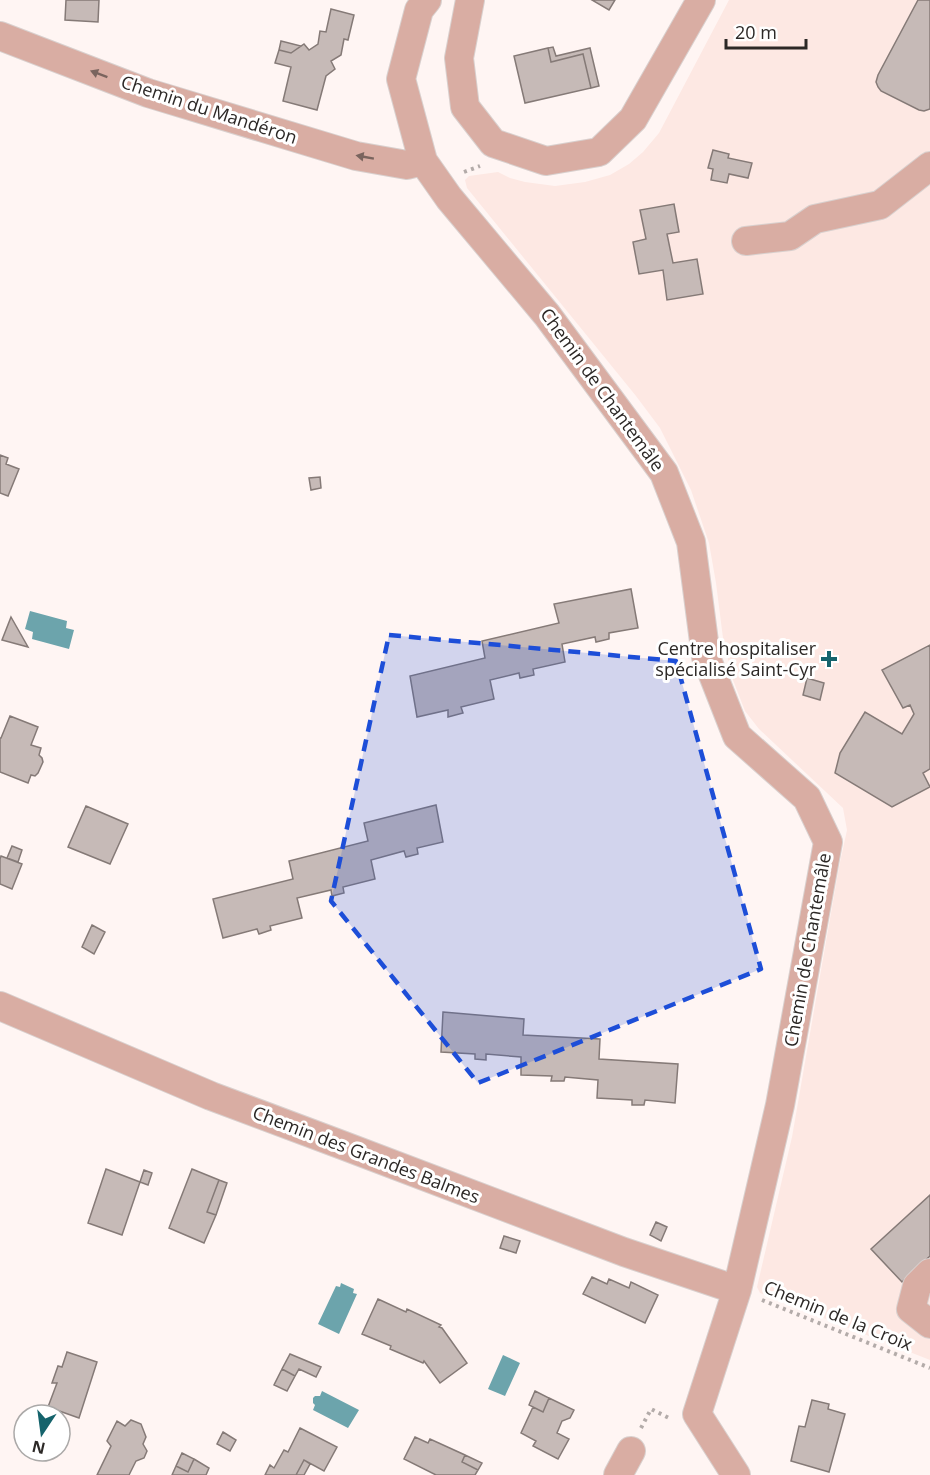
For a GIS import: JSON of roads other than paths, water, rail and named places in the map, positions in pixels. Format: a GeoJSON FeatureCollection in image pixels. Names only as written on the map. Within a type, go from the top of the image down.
{"type":"FeatureCollection","features":[{"type":"Feature","properties":{"kind":"street","name":"Chemin de Chantemâle"},"geometry":{"type":"LineString","coordinates":[[427,0],[419,10],[401,79],[423,161],[449,198],[547,315],[664,473],[691,543],[706,657],[737,736],[807,798],[828,842],[780,1105],[737,1290],[696,1414],[736,1475]]}},
{"type":"Feature","properties":{"kind":"street"},"geometry":{"type":"LineString","coordinates":[[470,0],[459,58],[465,107],[493,143],[546,161],[599,152],[633,118],[701,0]]}},
{"type":"Feature","properties":{"kind":"street","name":"Chemin du Mandéron"},"geometry":{"type":"LineString","coordinates":[[0,36],[148,93],[356,156],[407,165],[423,161]]}},
{"type":"Feature","properties":{"kind":"street"},"geometry":{"type":"LineString","coordinates":[[746,241],[790,237],[815,219],[880,205],[930,165]]}},
{"type":"Feature","properties":{"kind":"street","name":"Chemin des Grandes Balmes"},"geometry":{"type":"LineString","coordinates":[[0,1005],[211,1096],[624,1252],[737,1290]]}},
{"type":"Feature","properties":{"kind":"street"},"geometry":{"type":"LineString","coordinates":[[930,1273],[917,1286],[911,1309],[930,1324]]}},
{"type":"Feature","properties":{"kind":"water"},"geometry":{"type":"Polygon","coordinates":[[[30,611],[67,621],[66,628],[74,630],[69,649],[32,639],[33,632],[25,629],[30,611]]]}},
{"type":"Feature","properties":{"kind":"water"},"geometry":{"type":"Polygon","coordinates":[[[341,1283],[354,1289],[353,1293],[357,1294],[339,1334],[318,1324],[336,1286],[340,1287],[341,1283]]]}},
{"type":"Feature","properties":{"kind":"water"},"geometry":{"type":"Polygon","coordinates":[[[503,1355],[520,1363],[505,1396],[488,1389],[503,1355]]]}},
{"type":"Feature","properties":{"kind":"water"},"geometry":{"type":"Polygon","coordinates":[[[322,1391],[359,1410],[348,1428],[313,1410],[315,1405],[313,1398],[320,1396],[322,1391]]]}},
{"type":"Feature","properties":{"kind":"place","name":"Centre hospitaliser spécialisé Saint-Cyr"},"geometry":{"type":"Point","coordinates":[829,659]}}]}
